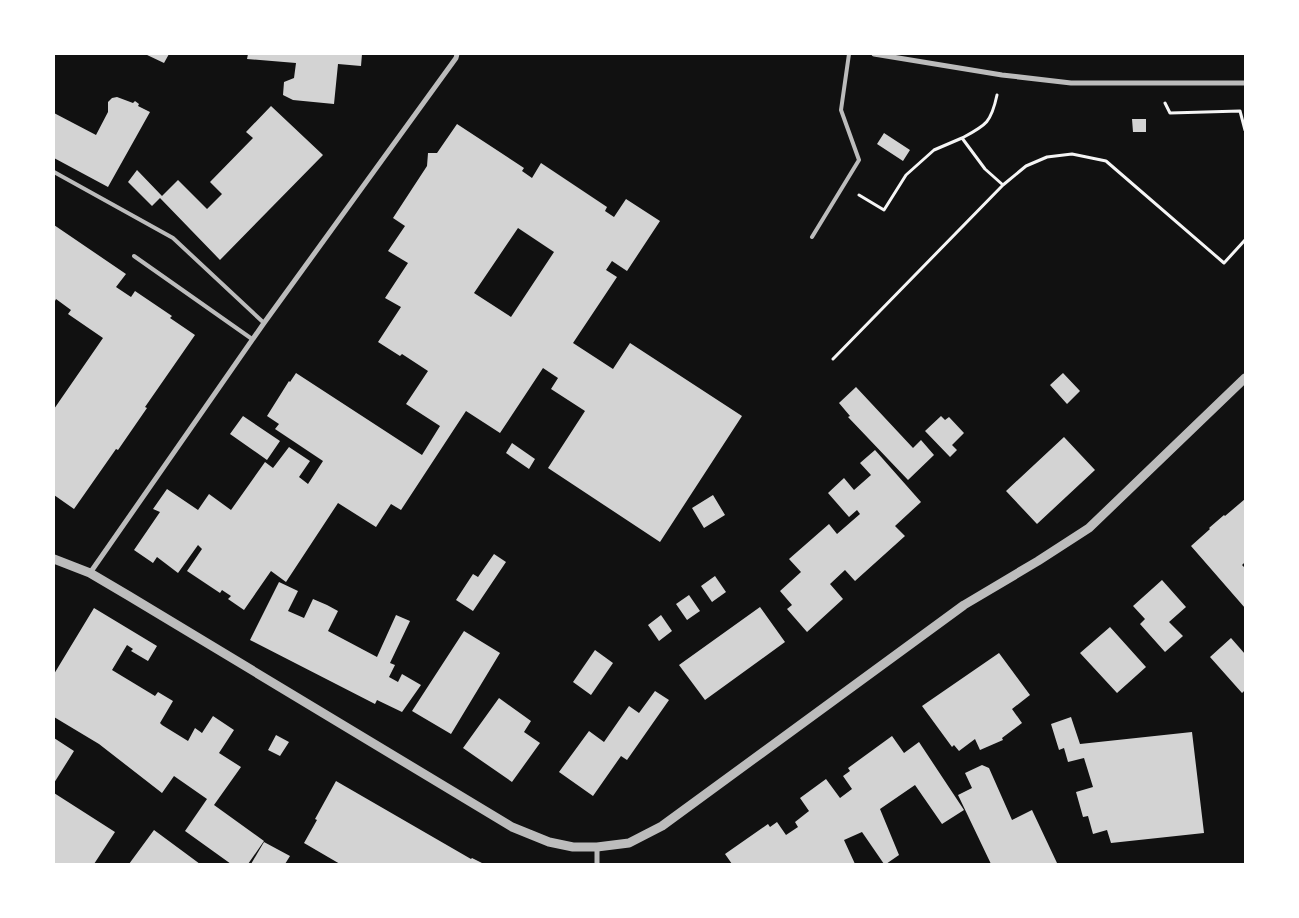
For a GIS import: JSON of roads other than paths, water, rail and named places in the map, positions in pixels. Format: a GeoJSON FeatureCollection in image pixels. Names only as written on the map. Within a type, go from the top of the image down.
{"type":"FeatureCollection","features":[{"type":"Feature","properties":{"kind":"street"},"geometry":{"type":"LineString","coordinates":[[90,573],[252,339],[456,58],[457,54]]}},
{"type":"Feature","properties":{"kind":"street"},"geometry":{"type":"LineString","coordinates":[[874,54],[1071,84],[1156,82],[1245,83]]}},
{"type":"Feature","properties":{"kind":"street"},"geometry":{"type":"LineString","coordinates":[[54,560],[90,573],[512,827],[549,842],[574,847],[596,847],[629,843],[662,826],[964,605],[1089,528],[1245,378]]}},
{"type":"Feature","properties":{"kind":"street"},"geometry":{"type":"LineString","coordinates":[[596,847],[597,864]]}},
{"type":"Feature","properties":{"kind":"lane"},"geometry":{"type":"LineString","coordinates":[[812,236],[860,160],[841,110],[849,54]]}},
{"type":"Feature","properties":{"kind":"lane"},"geometry":{"type":"LineString","coordinates":[[54,172],[173,238],[264,323]]}},
{"type":"Feature","properties":{"kind":"lane"},"geometry":{"type":"LineString","coordinates":[[134,256],[252,339]]}}]}
